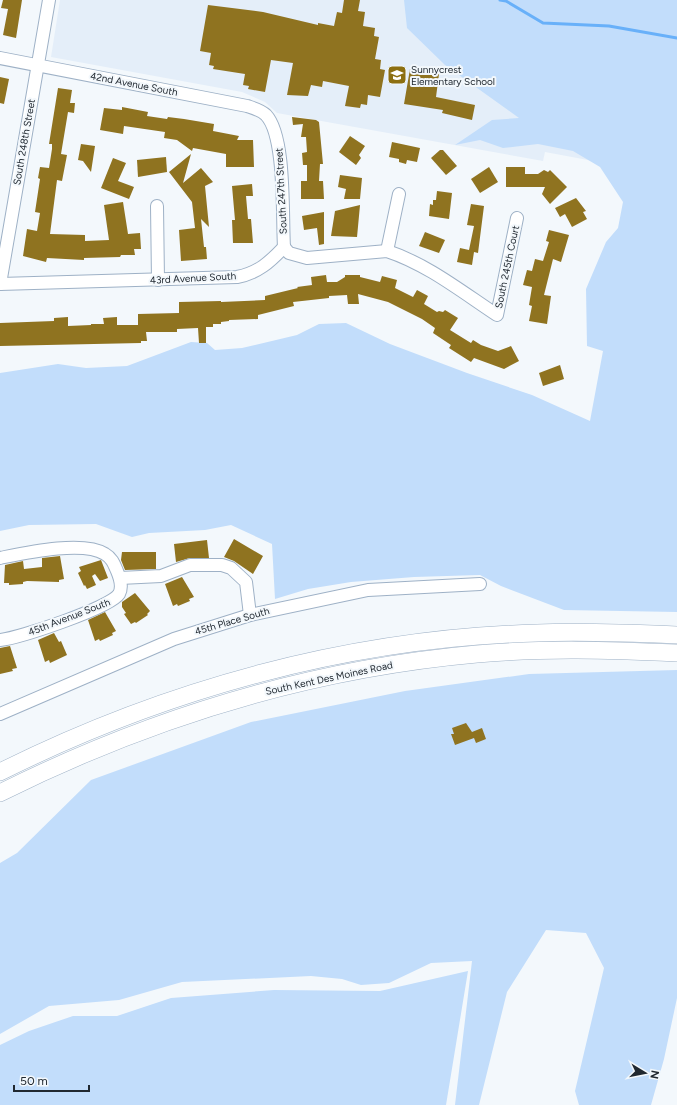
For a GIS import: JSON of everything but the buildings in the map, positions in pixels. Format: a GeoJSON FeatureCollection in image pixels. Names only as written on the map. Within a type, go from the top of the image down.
{"type":"FeatureCollection","features":[{"type":"Feature","properties":{"kind":"highway","name":"South Kent Des Moines Road"},"geometry":{"type":"LineString","coordinates":[[0,772],[76,737],[161,703],[234,680],[353,652],[454,638],[536,633],[608,632],[677,635]]}},
{"type":"Feature","properties":{"kind":"highway","name":"South Kent Des Moines Road"},"geometry":{"type":"LineString","coordinates":[[0,793],[97,748],[164,722],[256,693],[356,670],[443,658],[532,651],[589,650],[677,654]]}},
{"type":"Feature","properties":{"kind":"street","name":"South 248th Street"},"geometry":{"type":"LineString","coordinates":[[0,284],[49,0]]}},
{"type":"Feature","properties":{"kind":"street","name":"42nd Avenue South"},"geometry":{"type":"LineString","coordinates":[[0,58],[247,106],[266,114]]}},
{"type":"Feature","properties":{"kind":"street","name":"South 247th Street"},"geometry":{"type":"LineString","coordinates":[[266,114],[279,144],[284,247]]}},
{"type":"Feature","properties":{"kind":"street"},"geometry":{"type":"LineString","coordinates":[[284,247],[289,254],[307,258],[387,251],[400,194]]}},
{"type":"Feature","properties":{"kind":"street"},"geometry":{"type":"LineString","coordinates":[[157,206],[158,280]]}},
{"type":"Feature","properties":{"kind":"street","name":"South 245th Court"},"geometry":{"type":"LineString","coordinates":[[387,251],[399,254],[428,269],[497,315],[517,218]]}},
{"type":"Feature","properties":{"kind":"street","name":"43rd Avenue South"},"geometry":{"type":"LineString","coordinates":[[0,284],[158,280],[249,275],[260,269],[284,247]]}},
{"type":"Feature","properties":{"kind":"street"},"geometry":{"type":"LineString","coordinates":[[0,558],[26,552],[75,548],[91,549],[104,553],[111,558],[120,578],[161,576],[190,565],[222,565],[231,568],[246,582],[250,615]]}},
{"type":"Feature","properties":{"kind":"street","name":"45th Avenue South"},"geometry":{"type":"LineString","coordinates":[[0,640],[24,635],[111,602],[120,593],[120,578]]}},
{"type":"Feature","properties":{"kind":"street","name":"45th Place South"},"geometry":{"type":"LineString","coordinates":[[0,714],[174,639],[250,615],[368,590],[480,584]]}},
{"type":"Feature","properties":{"kind":"shaded area","name":"Sunnycrest Elementary School"},"geometry":{"type":"Polygon","coordinates":[[[60,0],[661,0],[620,166],[545,152],[543,161],[277,113],[265,102],[242,92],[51,57],[60,0]]]}},
{"type":"Feature","properties":{"kind":"shaded area"},"geometry":{"type":"Polygon","coordinates":[[[404,0],[677,0],[677,612],[564,610],[501,586],[480,575],[414,577],[351,582],[308,589],[275,599],[272,544],[231,525],[205,530],[149,533],[132,537],[96,524],[29,525],[0,531],[0,373],[58,364],[86,368],[127,366],[191,342],[207,343],[215,350],[242,348],[297,335],[319,324],[346,323],[390,344],[467,373],[532,395],[590,421],[603,351],[587,346],[586,289],[606,242],[618,228],[623,202],[600,167],[573,151],[538,144],[503,148],[480,140],[455,145],[492,120],[519,118],[445,65],[407,28],[404,0]]]}},
{"type":"Feature","properties":{"kind":"shaded area"},"geometry":{"type":"Polygon","coordinates":[[[677,670],[677,998],[664,1059],[651,1105],[579,1105],[575,1091],[604,968],[586,933],[546,930],[507,992],[479,1105],[455,1105],[472,961],[431,963],[389,983],[361,985],[342,979],[311,976],[182,982],[119,1000],[49,1006],[0,1034],[0,863],[17,853],[91,780],[251,722],[405,691],[529,674],[677,670]]]}},
{"type":"Feature","properties":{"kind":"shaded area"},"geometry":{"type":"Polygon","coordinates":[[[468,971],[446,1105],[0,1105],[0,1045],[29,1031],[73,1016],[117,1016],[171,998],[274,990],[380,991],[468,971]]]}},
{"type":"Feature","properties":{"kind":"waterway"},"geometry":{"type":"LineString","coordinates":[[500,0],[506,1],[543,23],[609,26],[677,38]]}},
{"type":"Feature","properties":{"kind":"place","name":"Sunnycrest Elementary School"},"geometry":{"type":"Point","coordinates":[397,75]}}]}
